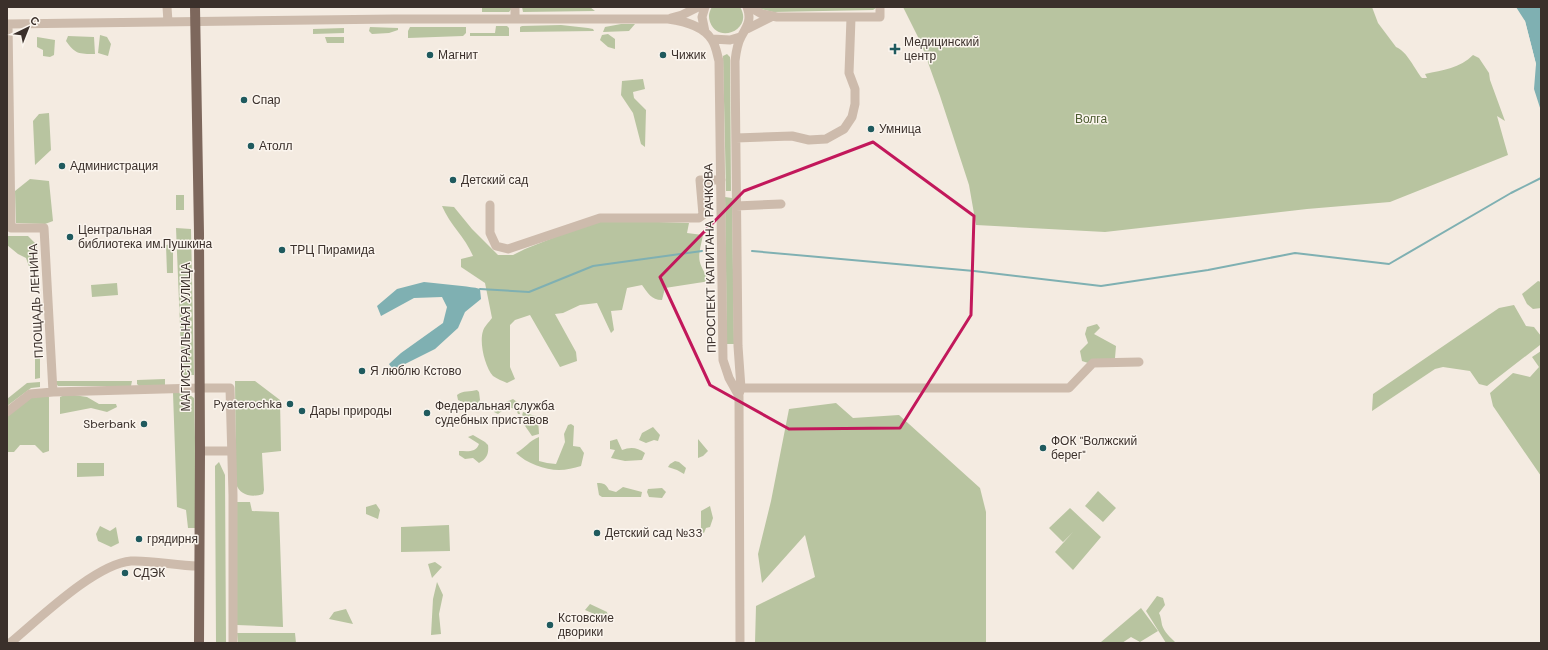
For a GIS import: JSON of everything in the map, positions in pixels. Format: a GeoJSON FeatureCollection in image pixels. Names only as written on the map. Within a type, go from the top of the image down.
{"type":"FeatureCollection","features":[{"type":"Feature","properties":{"kind":"main road","name":"МАГИСТРАЛЬНАЯ УЛИЦА"},"geometry":{"type":"LineString","coordinates":[[195,7],[199,233],[199,643]]}},
{"type":"Feature","properties":{"kind":"street"},"geometry":{"type":"LineString","coordinates":[[167,7],[168,22]]}},
{"type":"Feature","properties":{"kind":"street"},"geometry":{"type":"LineString","coordinates":[[515,19],[516,7]]}},
{"type":"Feature","properties":{"kind":"street"},"geometry":{"type":"LineString","coordinates":[[668,18],[682,15],[698,7]]}},
{"type":"Feature","properties":{"kind":"street","name":"ПРОСПЕКТ КАПИТАНА РАЧКОВА"},"geometry":{"type":"LineString","coordinates":[[705,7],[702,17],[719,61],[723,360],[729,378],[740,392],[740,643]]}},
{"type":"Feature","properties":{"kind":"street"},"geometry":{"type":"LineString","coordinates":[[880,7],[880,17],[851,18],[772,17],[762,14],[749,7],[746,29],[740,37],[735,61],[740,392],[1069,388],[1093,363],[1139,362]]}},
{"type":"Feature","properties":{"kind":"street"},"geometry":{"type":"LineString","coordinates":[[746,29],[772,17]]}},
{"type":"Feature","properties":{"kind":"street"},"geometry":{"type":"LineString","coordinates":[[7,24],[195,21],[668,18],[694,24],[708,35],[730,40],[740,37]]}},
{"type":"Feature","properties":{"kind":"street"},"geometry":{"type":"LineString","coordinates":[[736,138],[792,136],[809,140],[826,139],[844,129],[852,117],[855,104],[855,90],[849,73],[851,18]]}},
{"type":"Feature","properties":{"kind":"street","name":"ПЛОЩАДЬ ЛЕНИНА"},"geometry":{"type":"LineString","coordinates":[[7,24],[11,228],[44,228],[53,392]]}},
{"type":"Feature","properties":{"kind":"street"},"geometry":{"type":"LineString","coordinates":[[490,205],[490,232],[496,246],[508,249],[600,218],[699,218],[703,216],[700,180],[721,180]]}},
{"type":"Feature","properties":{"kind":"street"},"geometry":{"type":"LineString","coordinates":[[736,206],[781,204]]}},
{"type":"Feature","properties":{"kind":"street"},"geometry":{"type":"LineString","coordinates":[[723,360],[730,361],[739,358]]}},
{"type":"Feature","properties":{"kind":"street"},"geometry":{"type":"LineString","coordinates":[[7,412],[30,394],[53,392],[230,388],[232,452],[233,643]]}},
{"type":"Feature","properties":{"kind":"street"},"geometry":{"type":"LineString","coordinates":[[200,451],[232,452]]}},
{"type":"Feature","properties":{"kind":"street"},"geometry":{"type":"LineString","coordinates":[[10,643],[80,585],[103,570],[130,561],[198,566]]}},
{"type":"Feature","properties":{"kind":"highlighted area"},"geometry":{"type":"Polygon","coordinates":[[[873,142],[974,216],[971,315],[900,428],[789,429],[710,385],[660,277],[744,191],[873,142]]]}},
{"type":"Feature","properties":{"kind":"green space"},"geometry":{"type":"Polygon","coordinates":[[[482,7],[513,7],[509,12],[482,12],[482,7]]]}},
{"type":"Feature","properties":{"kind":"green space"},"geometry":{"type":"Polygon","coordinates":[[[522,7],[590,7],[595,11],[523,12],[522,7]]]}},
{"type":"Feature","properties":{"kind":"green space"},"geometry":{"type":"Polygon","coordinates":[[[712,7],[740,7],[743,15],[742,22],[739,27],[727,33],[714,29],[709,18],[712,7]]]}},
{"type":"Feature","properties":{"kind":"green space"},"geometry":{"type":"Polygon","coordinates":[[[759,7],[876,8],[873,10],[773,12],[761,9],[759,7]]]}},
{"type":"Feature","properties":{"kind":"green space","name":"Волга"},"geometry":{"type":"Polygon","coordinates":[[[903,7],[1372,7],[1378,23],[1396,47],[1404,52],[1422,78],[1427,78],[1425,74],[1457,66],[1473,55],[1479,58],[1489,73],[1490,80],[1505,121],[1497,116],[1508,155],[1390,202],[1307,209],[1105,232],[976,225],[969,185],[940,96],[921,43],[903,7]]]}},
{"type":"Feature","properties":{"kind":"green space"},"geometry":{"type":"Polygon","coordinates":[[[621,24],[635,24],[629,31],[603,32],[605,27],[621,24]]]}},
{"type":"Feature","properties":{"kind":"green space"},"geometry":{"type":"Polygon","coordinates":[[[561,25],[588,28],[593,29],[594,31],[520,32],[520,27],[522,26],[561,25]]]}},
{"type":"Feature","properties":{"kind":"green space"},"geometry":{"type":"Polygon","coordinates":[[[496,26],[507,26],[509,28],[509,36],[470,36],[470,33],[495,33],[496,26]]]}},
{"type":"Feature","properties":{"kind":"green space"},"geometry":{"type":"Polygon","coordinates":[[[370,27],[398,28],[398,30],[389,33],[372,34],[369,31],[370,27]]]}},
{"type":"Feature","properties":{"kind":"green space"},"geometry":{"type":"Polygon","coordinates":[[[410,27],[466,27],[466,33],[463,36],[408,38],[408,31],[410,27]]]}},
{"type":"Feature","properties":{"kind":"green space"},"geometry":{"type":"Polygon","coordinates":[[[344,28],[344,33],[313,34],[313,29],[344,28]]]}},
{"type":"Feature","properties":{"kind":"green space"},"geometry":{"type":"Polygon","coordinates":[[[608,34],[615,39],[615,49],[608,47],[600,40],[602,35],[608,34]]]}},
{"type":"Feature","properties":{"kind":"green space"},"geometry":{"type":"Polygon","coordinates":[[[100,35],[107,37],[111,44],[108,56],[98,53],[100,35]]]}},
{"type":"Feature","properties":{"kind":"green space"},"geometry":{"type":"Polygon","coordinates":[[[68,36],[94,37],[95,54],[81,53],[72,49],[66,41],[68,36]]]}},
{"type":"Feature","properties":{"kind":"green space"},"geometry":{"type":"Polygon","coordinates":[[[37,37],[55,40],[54,55],[50,57],[43,56],[43,50],[37,47],[37,37]]]}},
{"type":"Feature","properties":{"kind":"green space"},"geometry":{"type":"Polygon","coordinates":[[[325,37],[344,37],[344,43],[327,43],[325,37]]]}},
{"type":"Feature","properties":{"kind":"green space"},"geometry":{"type":"Polygon","coordinates":[[[727,54],[730,57],[731,191],[726,191],[723,56],[727,54]]]}},
{"type":"Feature","properties":{"kind":"green space"},"geometry":{"type":"Polygon","coordinates":[[[643,79],[645,89],[633,92],[634,98],[646,110],[645,147],[641,144],[633,113],[621,95],[622,81],[643,79]]]}},
{"type":"Feature","properties":{"kind":"green space"},"geometry":{"type":"Polygon","coordinates":[[[49,113],[51,150],[35,165],[33,121],[39,114],[49,113]]]}},
{"type":"Feature","properties":{"kind":"green space"},"geometry":{"type":"Polygon","coordinates":[[[30,179],[49,181],[53,221],[45,224],[16,223],[15,191],[30,179]]]}},
{"type":"Feature","properties":{"kind":"green space"},"geometry":{"type":"Polygon","coordinates":[[[176,195],[184,195],[184,210],[176,210],[176,195]]]}},
{"type":"Feature","properties":{"kind":"green space"},"geometry":{"type":"Polygon","coordinates":[[[725,197],[732,198],[734,344],[727,344],[725,197]]]}},
{"type":"Feature","properties":{"kind":"green space"},"geometry":{"type":"Polygon","coordinates":[[[442,206],[454,207],[472,229],[498,255],[513,255],[598,220],[689,223],[687,233],[703,235],[699,259],[702,268],[710,281],[665,288],[662,300],[652,297],[642,285],[627,288],[622,310],[611,311],[614,330],[611,333],[597,303],[580,305],[563,313],[555,314],[576,352],[577,361],[560,367],[530,315],[515,320],[510,325],[510,367],[515,379],[507,383],[493,376],[490,372],[482,348],[483,331],[485,326],[492,318],[485,283],[461,267],[461,259],[473,256],[442,206]]]}},
{"type":"Feature","properties":{"kind":"green space"},"geometry":{"type":"Polygon","coordinates":[[[176,228],[191,229],[194,375],[182,375],[176,228]]]}},
{"type":"Feature","properties":{"kind":"green space"},"geometry":{"type":"Polygon","coordinates":[[[7,236],[28,236],[37,245],[31,272],[26,258],[18,254],[7,245],[7,236]]]}},
{"type":"Feature","properties":{"kind":"green space"},"geometry":{"type":"Polygon","coordinates":[[[173,244],[173,273],[167,273],[166,245],[173,244]]]}},
{"type":"Feature","properties":{"kind":"green space"},"geometry":{"type":"Polygon","coordinates":[[[1538,281],[1541,282],[1541,308],[1533,309],[1527,304],[1522,294],[1538,281]]]}},
{"type":"Feature","properties":{"kind":"green space"},"geometry":{"type":"Polygon","coordinates":[[[117,283],[118,295],[92,297],[91,285],[117,283]]]}},
{"type":"Feature","properties":{"kind":"green space"},"geometry":{"type":"Polygon","coordinates":[[[1514,305],[1526,326],[1534,327],[1541,336],[1540,345],[1487,386],[1479,384],[1470,371],[1443,367],[1435,369],[1372,411],[1373,394],[1499,308],[1514,305]]]}},
{"type":"Feature","properties":{"kind":"green space"},"geometry":{"type":"Polygon","coordinates":[[[1097,324],[1100,328],[1094,334],[1116,346],[1115,358],[1094,365],[1082,361],[1080,351],[1088,343],[1085,334],[1087,327],[1097,324]]]}},
{"type":"Feature","properties":{"kind":"green space"},"geometry":{"type":"Polygon","coordinates":[[[1541,351],[1541,476],[1493,406],[1490,393],[1513,373],[1530,377],[1539,367],[1532,357],[1541,351]]]}},
{"type":"Feature","properties":{"kind":"green space"},"geometry":{"type":"Polygon","coordinates":[[[35,355],[40,355],[40,378],[35,379],[35,355]]]}},
{"type":"Feature","properties":{"kind":"green space"},"geometry":{"type":"Polygon","coordinates":[[[165,379],[165,385],[139,386],[137,384],[137,380],[165,379]]]}},
{"type":"Feature","properties":{"kind":"green space"},"geometry":{"type":"Polygon","coordinates":[[[54,381],[132,381],[131,386],[58,386],[54,381]]]}},
{"type":"Feature","properties":{"kind":"green space"},"geometry":{"type":"Polygon","coordinates":[[[235,381],[255,381],[280,400],[281,451],[262,453],[264,490],[263,494],[254,496],[246,495],[240,491],[236,484],[235,381]]]}},
{"type":"Feature","properties":{"kind":"green space"},"geometry":{"type":"Polygon","coordinates":[[[40,382],[40,387],[31,388],[7,406],[7,399],[27,383],[40,382]]]}},
{"type":"Feature","properties":{"kind":"green space"},"geometry":{"type":"Polygon","coordinates":[[[477,390],[479,392],[480,400],[477,404],[470,405],[458,400],[457,395],[459,393],[477,390]]]}},
{"type":"Feature","properties":{"kind":"green space"},"geometry":{"type":"Polygon","coordinates":[[[186,392],[194,398],[197,517],[195,528],[188,528],[186,510],[177,507],[173,393],[186,392]]]}},
{"type":"Feature","properties":{"kind":"green space"},"geometry":{"type":"Polygon","coordinates":[[[67,394],[87,397],[99,404],[116,404],[117,407],[107,412],[91,408],[60,414],[60,397],[67,394]]]}},
{"type":"Feature","properties":{"kind":"green space"},"geometry":{"type":"Polygon","coordinates":[[[32,396],[49,397],[49,451],[43,453],[35,445],[20,445],[14,452],[7,452],[7,415],[32,396]]]}},
{"type":"Feature","properties":{"kind":"green space"},"geometry":{"type":"Polygon","coordinates":[[[513,399],[517,402],[520,414],[518,414],[516,409],[507,407],[498,414],[494,412],[504,403],[513,399]]]}},
{"type":"Feature","properties":{"kind":"green space"},"geometry":{"type":"Polygon","coordinates":[[[836,403],[853,418],[899,415],[980,488],[986,512],[986,643],[755,643],[756,606],[815,577],[805,535],[762,583],[758,554],[771,501],[789,409],[836,403]]]}},
{"type":"Feature","properties":{"kind":"green space"},"geometry":{"type":"Polygon","coordinates":[[[523,412],[538,417],[539,434],[532,436],[521,420],[523,412]]]}},
{"type":"Feature","properties":{"kind":"green space"},"geometry":{"type":"Polygon","coordinates":[[[571,424],[574,426],[573,446],[580,447],[584,453],[581,466],[562,470],[548,469],[530,463],[516,453],[539,437],[539,461],[556,464],[565,442],[564,434],[568,425],[571,424]]]}},
{"type":"Feature","properties":{"kind":"green space"},"geometry":{"type":"Polygon","coordinates":[[[653,427],[660,435],[658,441],[654,440],[646,443],[639,440],[642,433],[653,427]]]}},
{"type":"Feature","properties":{"kind":"green space"},"geometry":{"type":"Polygon","coordinates":[[[473,435],[488,445],[487,456],[479,463],[473,458],[465,459],[459,455],[459,451],[471,451],[478,447],[479,444],[468,437],[473,435]]]}},
{"type":"Feature","properties":{"kind":"green space"},"geometry":{"type":"Polygon","coordinates":[[[617,439],[622,450],[634,448],[645,453],[642,460],[625,461],[611,458],[615,450],[610,449],[610,441],[617,439]]]}},
{"type":"Feature","properties":{"kind":"green space"},"geometry":{"type":"Polygon","coordinates":[[[698,439],[708,451],[703,456],[698,458],[698,439]]]}},
{"type":"Feature","properties":{"kind":"green space"},"geometry":{"type":"Polygon","coordinates":[[[675,461],[679,462],[686,468],[684,474],[668,467],[675,461]]]}},
{"type":"Feature","properties":{"kind":"green space"},"geometry":{"type":"Polygon","coordinates":[[[219,462],[225,475],[226,643],[216,643],[215,466],[219,462]]]}},
{"type":"Feature","properties":{"kind":"green space"},"geometry":{"type":"Polygon","coordinates":[[[77,463],[104,463],[104,476],[77,477],[77,463]]]}},
{"type":"Feature","properties":{"kind":"green space"},"geometry":{"type":"Polygon","coordinates":[[[597,483],[604,484],[609,490],[616,492],[623,487],[642,492],[641,497],[602,497],[599,495],[597,483]]]}},
{"type":"Feature","properties":{"kind":"green space"},"geometry":{"type":"Polygon","coordinates":[[[662,488],[666,492],[662,498],[649,497],[647,492],[648,489],[662,488]]]}},
{"type":"Feature","properties":{"kind":"green space"},"geometry":{"type":"Polygon","coordinates":[[[1098,491],[1116,508],[1103,522],[1085,506],[1098,491]]]}},
{"type":"Feature","properties":{"kind":"green space"},"geometry":{"type":"Polygon","coordinates":[[[236,502],[250,502],[252,511],[279,512],[283,627],[237,625],[236,502]]]}},
{"type":"Feature","properties":{"kind":"green space"},"geometry":{"type":"Polygon","coordinates":[[[376,504],[380,510],[378,519],[366,514],[366,507],[376,504]]]}},
{"type":"Feature","properties":{"kind":"green space"},"geometry":{"type":"Polygon","coordinates":[[[710,506],[713,518],[710,527],[706,528],[704,533],[701,531],[701,511],[710,506]]]}},
{"type":"Feature","properties":{"kind":"green space"},"geometry":{"type":"Polygon","coordinates":[[[1070,508],[1101,537],[1073,570],[1055,552],[1073,532],[1063,542],[1049,528],[1070,508]]]}},
{"type":"Feature","properties":{"kind":"green space"},"geometry":{"type":"Polygon","coordinates":[[[449,525],[450,551],[401,552],[401,527],[449,525]]]}},
{"type":"Feature","properties":{"kind":"green space"},"geometry":{"type":"Polygon","coordinates":[[[100,526],[110,531],[116,527],[119,543],[111,547],[98,541],[96,534],[100,526]]]}},
{"type":"Feature","properties":{"kind":"green space"},"geometry":{"type":"Polygon","coordinates":[[[435,562],[442,567],[432,578],[428,564],[435,562]]]}},
{"type":"Feature","properties":{"kind":"green space"},"geometry":{"type":"Polygon","coordinates":[[[437,582],[443,595],[439,614],[441,634],[431,635],[433,599],[437,582]]]}},
{"type":"Feature","properties":{"kind":"green space"},"geometry":{"type":"Polygon","coordinates":[[[1157,596],[1163,598],[1165,605],[1159,613],[1163,628],[1176,643],[1166,643],[1146,611],[1157,596]]]}},
{"type":"Feature","properties":{"kind":"green space"},"geometry":{"type":"Polygon","coordinates":[[[590,604],[607,612],[608,617],[599,616],[585,610],[590,604]]]}},
{"type":"Feature","properties":{"kind":"green space"},"geometry":{"type":"Polygon","coordinates":[[[1141,608],[1158,631],[1140,642],[1131,637],[1122,643],[1101,643],[1101,642],[1141,608]]]}},
{"type":"Feature","properties":{"kind":"green space"},"geometry":{"type":"Polygon","coordinates":[[[346,609],[353,624],[329,619],[334,612],[346,609]]]}},
{"type":"Feature","properties":{"kind":"green space"},"geometry":{"type":"Polygon","coordinates":[[[237,633],[295,633],[296,643],[238,643],[237,633]]]}},
{"type":"Feature","properties":{"kind":"water"},"geometry":{"type":"Polygon","coordinates":[[[1516,7],[1541,7],[1541,111],[1534,89],[1536,64],[1525,21],[1516,7]]]}},
{"type":"Feature","properties":{"kind":"water"},"geometry":{"type":"Polygon","coordinates":[[[424,282],[480,289],[481,299],[465,312],[458,328],[435,349],[393,370],[389,364],[401,353],[443,323],[447,307],[442,297],[414,298],[381,316],[377,306],[397,289],[424,282]]]}},
{"type":"Feature","properties":{"kind":"pier"},"geometry":{"type":"Polygon","coordinates":[[[1522,19],[1525,21],[1536,64],[1533,72],[1534,64],[1522,19]]]}},
{"type":"Feature","properties":{"kind":"waterway"},"geometry":{"type":"LineString","coordinates":[[752,251],[974,271],[1101,286],[1208,270],[1295,253],[1389,264],[1511,193],[1541,178]]}},
{"type":"Feature","properties":{"kind":"waterway"},"geometry":{"type":"LineString","coordinates":[[480,289],[529,292],[593,266],[702,251]]}},
{"type":"Feature","properties":{"kind":"place","name":"Медицинский центр"},"geometry":{"type":"Point","coordinates":[895,49]}},
{"type":"Feature","properties":{"kind":"place","name":"Магнит"},"geometry":{"type":"Point","coordinates":[430,55]}},
{"type":"Feature","properties":{"kind":"place","name":"Чижик"},"geometry":{"type":"Point","coordinates":[663,55]}},
{"type":"Feature","properties":{"kind":"place","name":"Спар"},"geometry":{"type":"Point","coordinates":[244,100]}},
{"type":"Feature","properties":{"kind":"place","name":"Умница"},"geometry":{"type":"Point","coordinates":[871,129]}},
{"type":"Feature","properties":{"kind":"place","name":"Атолл"},"geometry":{"type":"Point","coordinates":[251,146]}},
{"type":"Feature","properties":{"kind":"place","name":"Администрация"},"geometry":{"type":"Point","coordinates":[62,166]}},
{"type":"Feature","properties":{"kind":"place","name":"Детский сад"},"geometry":{"type":"Point","coordinates":[453,180]}},
{"type":"Feature","properties":{"kind":"place","name":"Центральная библиотека им.Пушкина"},"geometry":{"type":"Point","coordinates":[70,237]}},
{"type":"Feature","properties":{"kind":"place","name":"ТРЦ Пирамида"},"geometry":{"type":"Point","coordinates":[282,250]}},
{"type":"Feature","properties":{"kind":"place","name":"Я люблю Кстово"},"geometry":{"type":"Point","coordinates":[362,371]}},
{"type":"Feature","properties":{"kind":"place","name":"Pyaterochka"},"geometry":{"type":"Point","coordinates":[290,404]}},
{"type":"Feature","properties":{"kind":"place","name":"Дары природы"},"geometry":{"type":"Point","coordinates":[302,411]}},
{"type":"Feature","properties":{"kind":"place","name":"Федеральная служба судебных приставов"},"geometry":{"type":"Point","coordinates":[427,413]}},
{"type":"Feature","properties":{"kind":"place","name":"Sberbank"},"geometry":{"type":"Point","coordinates":[144,424]}},
{"type":"Feature","properties":{"kind":"place","name":"ФОК \"Волжский берег\""},"geometry":{"type":"Point","coordinates":[1043,448]}},
{"type":"Feature","properties":{"kind":"place","name":"Детский сад №33"},"geometry":{"type":"Point","coordinates":[597,533]}},
{"type":"Feature","properties":{"kind":"place","name":"грядирня"},"geometry":{"type":"Point","coordinates":[139,539]}},
{"type":"Feature","properties":{"kind":"place","name":"СДЭК"},"geometry":{"type":"Point","coordinates":[125,573]}},
{"type":"Feature","properties":{"kind":"place","name":"Кстовские дворики"},"geometry":{"type":"Point","coordinates":[550,625]}}]}
